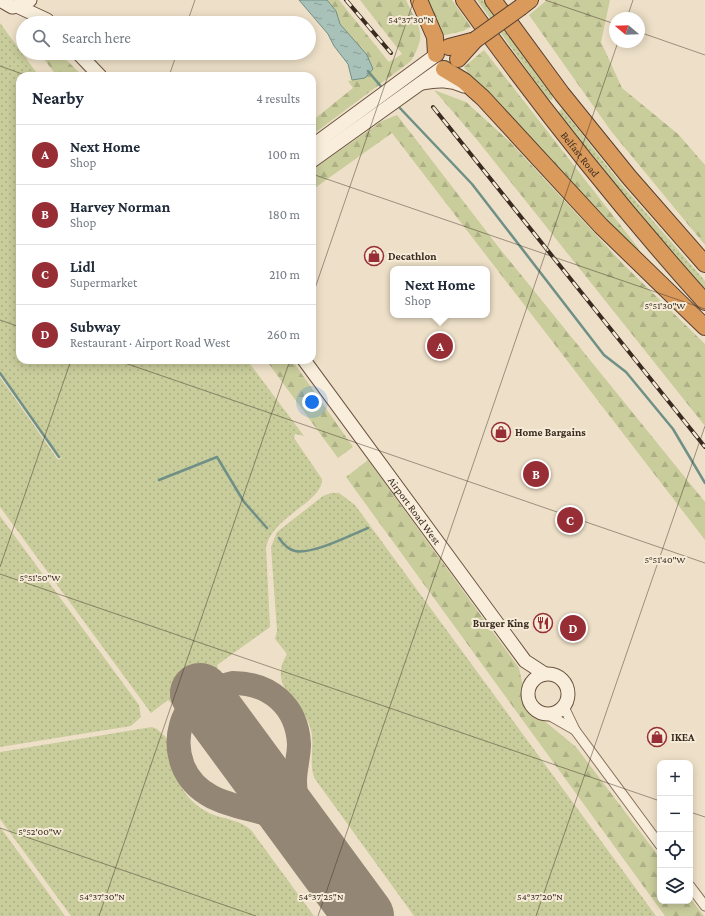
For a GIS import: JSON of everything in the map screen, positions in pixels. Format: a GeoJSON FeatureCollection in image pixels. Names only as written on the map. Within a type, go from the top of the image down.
{"type":"FeatureCollection","features":[{"type":"Feature","properties":{"kind":"highway"},"geometry":{"type":"LineString","coordinates":[[419,0],[444,59],[464,81],[483,98],[601,226],[705,327]]}},
{"type":"Feature","properties":{"kind":"highway","name":"Belfast Road"},"geometry":{"type":"LineString","coordinates":[[464,0],[513,69],[578,154],[661,253],[705,302]]}},
{"type":"Feature","properties":{"kind":"highway"},"geometry":{"type":"LineString","coordinates":[[493,0],[562,94],[629,177],[705,264]]}},
{"type":"Feature","properties":{"kind":"highway"},"geometry":{"type":"LineString","coordinates":[[444,59],[473,41],[526,3]]}},
{"type":"Feature","properties":{"kind":"street"},"geometry":{"type":"LineString","coordinates":[[0,0],[6,5],[19,7],[38,16]]}},
{"type":"Feature","properties":{"kind":"street"},"geometry":{"type":"LineString","coordinates":[[19,7],[30,0]]}},
{"type":"Feature","properties":{"kind":"street"},"geometry":{"type":"LineString","coordinates":[[38,0],[46,16]]}},
{"type":"Feature","properties":{"kind":"street"},"geometry":{"type":"LineString","coordinates":[[419,84],[444,59]]}},
{"type":"Feature","properties":{"kind":"street"},"geometry":{"type":"LineString","coordinates":[[316,143],[389,97],[444,59]]}},
{"type":"Feature","properties":{"kind":"street"},"geometry":{"type":"LineString","coordinates":[[85,60],[96,72]]}},
{"type":"Feature","properties":{"kind":"street"},"geometry":{"type":"LineString","coordinates":[[316,158],[389,97],[419,84],[439,80],[451,81],[464,85],[483,98]]}},
{"type":"Feature","properties":{"kind":"street","name":"Airport Road West"},"geometry":{"type":"LineString","coordinates":[[307,364],[525,661],[545,674]]}},
{"type":"Feature","properties":{"kind":"street","name":"Airport Road West"},"geometry":{"type":"LineString","coordinates":[[525,661],[528,688]]}},
{"type":"Feature","properties":{"kind":"street"},"geometry":{"type":"LineString","coordinates":[[547,714],[559,711],[564,706],[568,694],[564,682],[556,675],[545,674],[534,678],[528,688],[528,700],[531,706],[575,730]]}},
{"type":"Feature","properties":{"kind":"street"},"geometry":{"type":"LineString","coordinates":[[564,706],[575,730],[657,841]]}},
{"type":"Feature","properties":{"kind":"street"},"geometry":{"type":"LineString","coordinates":[[693,890],[705,906]]}},
{"type":"Feature","properties":{"kind":"green space"},"geometry":{"type":"Polygon","coordinates":[[[327,0],[339,0],[389,62],[402,54],[360,0],[406,0],[420,30],[419,44],[411,61],[316,132],[316,118],[353,88],[348,81],[365,78],[367,55],[340,24],[336,11],[327,0]]]}},
{"type":"Feature","properties":{"kind":"green space"},"geometry":{"type":"Polygon","coordinates":[[[424,0],[452,0],[471,27],[463,31],[441,36],[424,0]]]}},
{"type":"Feature","properties":{"kind":"green space"},"geometry":{"type":"Polygon","coordinates":[[[477,0],[483,0],[553,96],[552,100],[548,99],[477,0]]]}},
{"type":"Feature","properties":{"kind":"green space"},"geometry":{"type":"Polygon","coordinates":[[[547,0],[610,0],[601,42],[622,88],[678,134],[705,165],[705,245],[611,131],[529,15],[547,0]]]}},
{"type":"Feature","properties":{"kind":"green space"},"geometry":{"type":"Polygon","coordinates":[[[0,23],[16,45],[16,60],[27,60],[36,72],[16,72],[16,364],[250,364],[304,436],[295,434],[294,438],[322,479],[320,487],[314,495],[277,527],[270,537],[266,548],[270,627],[217,665],[218,668],[171,703],[168,700],[151,713],[0,507],[0,377],[58,460],[61,458],[0,371],[0,23]]]}},
{"type":"Feature","properties":{"kind":"green space"},"geometry":{"type":"Polygon","coordinates":[[[484,50],[639,249],[637,255],[468,73],[464,67],[484,50]]]}},
{"type":"Feature","properties":{"kind":"green space"},"geometry":{"type":"Polygon","coordinates":[[[44,60],[66,60],[79,72],[54,72],[44,60]]]}},
{"type":"Feature","properties":{"kind":"green space"},"geometry":{"type":"Polygon","coordinates":[[[434,90],[466,102],[509,141],[624,265],[705,344],[705,426],[478,141],[434,90]]]}},
{"type":"Feature","properties":{"kind":"green space"},"geometry":{"type":"Polygon","coordinates":[[[562,109],[622,185],[705,281],[705,292],[662,244],[580,144],[559,114],[559,111],[562,109]]]}},
{"type":"Feature","properties":{"kind":"green space"},"geometry":{"type":"Polygon","coordinates":[[[397,115],[500,249],[705,502],[705,540],[392,133],[316,187],[316,167],[382,121],[397,115]]]}},
{"type":"Feature","properties":{"kind":"green space"},"geometry":{"type":"Polygon","coordinates":[[[269,364],[295,364],[353,447],[338,458],[269,364]]]}},
{"type":"Feature","properties":{"kind":"green space"},"geometry":{"type":"Polygon","coordinates":[[[368,460],[519,668],[525,697],[530,709],[576,747],[657,854],[657,904],[693,904],[693,902],[704,916],[665,916],[346,477],[368,460]]]}},
{"type":"Feature","properties":{"kind":"green space"},"geometry":{"type":"Polygon","coordinates":[[[331,493],[339,493],[355,505],[656,916],[414,916],[315,779],[312,767],[311,730],[307,719],[288,694],[281,677],[282,666],[287,654],[275,639],[277,631],[271,547],[277,532],[323,496],[331,493]]]}},
{"type":"Feature","properties":{"kind":"green space"},"geometry":{"type":"Polygon","coordinates":[[[0,516],[139,705],[141,717],[131,726],[0,747],[0,516]]]}},
{"type":"Feature","properties":{"kind":"green space"},"geometry":{"type":"Polygon","coordinates":[[[152,727],[157,729],[170,741],[176,775],[180,786],[186,795],[203,810],[238,822],[251,830],[314,916],[71,916],[0,819],[0,752],[152,727]]]}},
{"type":"Feature","properties":{"kind":"green space"},"geometry":{"type":"Polygon","coordinates":[[[0,827],[65,916],[0,916],[0,827]]]}},
{"type":"Feature","properties":{"kind":"water"},"geometry":{"type":"Polygon","coordinates":[[[299,0],[327,0],[336,11],[340,24],[367,55],[373,69],[365,78],[352,80],[348,64],[334,46],[328,34],[316,20],[316,16],[313,16],[299,0]]]}},
{"type":"Feature","properties":{"kind":"waterway"},"geometry":{"type":"LineString","coordinates":[[368,71],[383,89]]}},
{"type":"Feature","properties":{"kind":"waterway"},"geometry":{"type":"LineString","coordinates":[[397,105],[472,184],[604,355],[626,372],[673,429],[705,483]]}},
{"type":"Feature","properties":{"kind":"waterway"},"geometry":{"type":"LineString","coordinates":[[0,373],[59,457]]}},
{"type":"Feature","properties":{"kind":"waterway"},"geometry":{"type":"LineString","coordinates":[[159,480],[217,457],[244,502],[267,528]]}},
{"type":"Feature","properties":{"kind":"waterway"},"geometry":{"type":"LineString","coordinates":[[279,538],[290,549],[295,551],[311,550],[332,544],[368,528]]}},
{"type":"Feature","properties":{"kind":"taxiway"},"geometry":{"type":"LineString","coordinates":[[233,683],[259,687],[270,692],[287,708],[293,718],[299,744],[295,788],[304,835],[289,824],[273,816],[221,801],[209,795],[199,788],[190,778],[183,766],[179,751],[179,735],[184,716],[194,702],[201,696],[216,688],[233,683]]}},
{"type":"Feature","properties":{"kind":"runway"},"geometry":{"type":"LineString","coordinates":[[200,693],[364,916]]}},
{"type":"Feature","properties":{"kind":"railway"},"geometry":{"type":"LineString","coordinates":[[346,0],[391,53]]}},
{"type":"Feature","properties":{"kind":"railway"},"geometry":{"type":"LineString","coordinates":[[433,107],[705,447]]}},
{"type":"Feature","properties":{"kind":"place","name":"Decathlon"},"geometry":{"type":"Point","coordinates":[374,256]}},
{"type":"Feature","properties":{"kind":"place","name":"Next Home"},"geometry":{"type":"Point","coordinates":[440,346]}},
{"type":"Feature","properties":{"kind":"place","name":"Home Bargains"},"geometry":{"type":"Point","coordinates":[501,432]}},
{"type":"Feature","properties":{"kind":"place","name":"Harvey Norman"},"geometry":{"type":"Point","coordinates":[536,474]}},
{"type":"Feature","properties":{"kind":"place","name":"Lidl"},"geometry":{"type":"Point","coordinates":[570,520]}},
{"type":"Feature","properties":{"kind":"place","name":"Burger King"},"geometry":{"type":"Point","coordinates":[543,623]}},
{"type":"Feature","properties":{"kind":"place","name":"Subway"},"geometry":{"type":"Point","coordinates":[573,628]}},
{"type":"Feature","properties":{"kind":"place","name":"IKEA"},"geometry":{"type":"Point","coordinates":[657,737]}}]}
